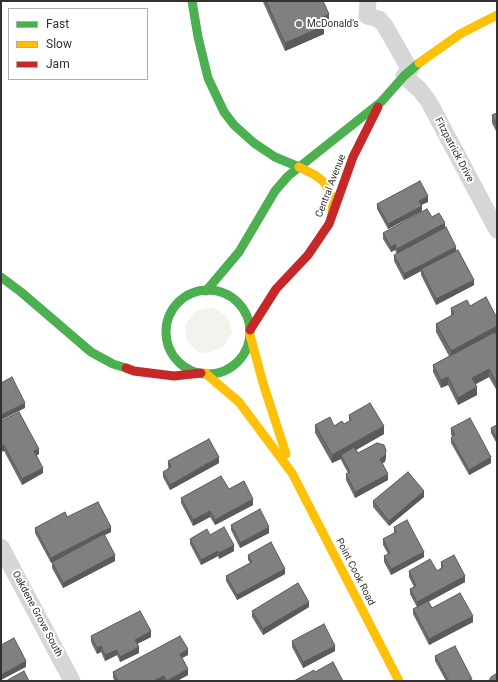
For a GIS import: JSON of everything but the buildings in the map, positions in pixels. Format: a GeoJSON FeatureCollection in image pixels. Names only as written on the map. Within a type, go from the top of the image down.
{"type":"FeatureCollection","features":[{"type":"Feature","properties":{"kind":"main road"},"geometry":{"type":"LineString","coordinates":[[192,1],[198,38],[208,78],[224,112],[234,125],[254,143],[275,156],[319,178],[329,190],[333,199],[332,217]]}},
{"type":"Feature","properties":{"kind":"main road","name":"Central Avenue"},"geometry":{"type":"LineString","coordinates":[[206,290],[244,244],[275,191],[299,167],[381,102],[407,73],[448,42],[497,14]]}},
{"type":"Feature","properties":{"kind":"main road","name":"Central Avenue"},"geometry":{"type":"LineString","coordinates":[[250,332],[276,289],[325,231],[332,217],[354,157],[381,102]]}},
{"type":"Feature","properties":{"kind":"main road"},"geometry":{"type":"LineString","coordinates":[[1,277],[22,292],[91,352],[113,364],[134,371],[160,375],[174,376],[221,372],[236,364],[246,351],[250,332],[246,314],[236,301],[222,293],[206,290],[196,292],[182,300],[172,312],[167,329],[168,344],[173,355],[188,369],[203,373]]}},
{"type":"Feature","properties":{"kind":"main road","name":"Point Cook Road"},"geometry":{"type":"LineString","coordinates":[[250,332],[263,383],[292,473],[399,681]]}},
{"type":"Feature","properties":{"kind":"main road","name":"Point Cook Road"},"geometry":{"type":"LineString","coordinates":[[203,373],[239,402],[292,473]]}},
{"type":"Feature","properties":{"kind":"street","name":"Fitzpatrick Drive"},"geometry":{"type":"LineString","coordinates":[[368,1],[368,16],[376,18],[383,24],[407,73],[429,102],[497,230]]}},
{"type":"Feature","properties":{"kind":"street","name":"Oakdene Grove South"},"geometry":{"type":"LineString","coordinates":[[1,547],[72,681]]}},
{"type":"Feature","properties":{"kind":"shaded area"},"geometry":{"type":"Polygon","coordinates":[[[212,307],[227,316],[232,332],[223,347],[211,352],[200,353],[187,342],[185,325],[196,311],[212,307]]]}},
{"type":"Feature","properties":{"kind":"traffic: fast"},"geometry":{"type":"LineString","coordinates":[[192,1],[198,37],[208,78],[224,112],[234,125],[254,143],[275,157],[299,167]]}},
{"type":"Feature","properties":{"kind":"traffic: fast"},"geometry":{"type":"LineString","coordinates":[[206,291],[239,252],[275,191],[288,176],[381,102],[404,76],[419,63]]}},
{"type":"Feature","properties":{"kind":"traffic: fast"},"geometry":{"type":"LineString","coordinates":[[1,277],[21,292],[91,352],[113,364],[126,368]]}},
{"type":"Feature","properties":{"kind":"traffic: fast"},"geometry":{"type":"LineString","coordinates":[[208,290],[216,291],[231,297],[243,309],[249,324],[250,332],[249,340],[243,355],[231,367],[216,373],[208,374],[200,373],[185,367],[173,355],[167,340],[166,332],[167,324],[173,309],[185,297],[200,291],[208,290]]}},
{"type":"Feature","properties":{"kind":"traffic: slow"},"geometry":{"type":"LineString","coordinates":[[419,63],[460,34],[497,15]]}},
{"type":"Feature","properties":{"kind":"traffic: slow"},"geometry":{"type":"LineString","coordinates":[[299,167],[315,175],[324,182],[333,199],[332,214]]}},
{"type":"Feature","properties":{"kind":"traffic: slow"},"geometry":{"type":"LineString","coordinates":[[250,335],[263,383],[286,454]]}},
{"type":"Feature","properties":{"kind":"traffic: slow"},"geometry":{"type":"LineString","coordinates":[[205,373],[239,402],[292,473],[399,681]]}},
{"type":"Feature","properties":{"kind":"traffic: jam"},"geometry":{"type":"LineString","coordinates":[[250,330],[276,289],[308,255],[329,224],[353,157],[378,107]]}},
{"type":"Feature","properties":{"kind":"traffic: jam"},"geometry":{"type":"LineString","coordinates":[[126,368],[134,371],[174,376],[201,373]]}},
{"type":"Feature","properties":{"kind":"place","name":"McDonald's"},"geometry":{"type":"Point","coordinates":[299,24]}}]}
